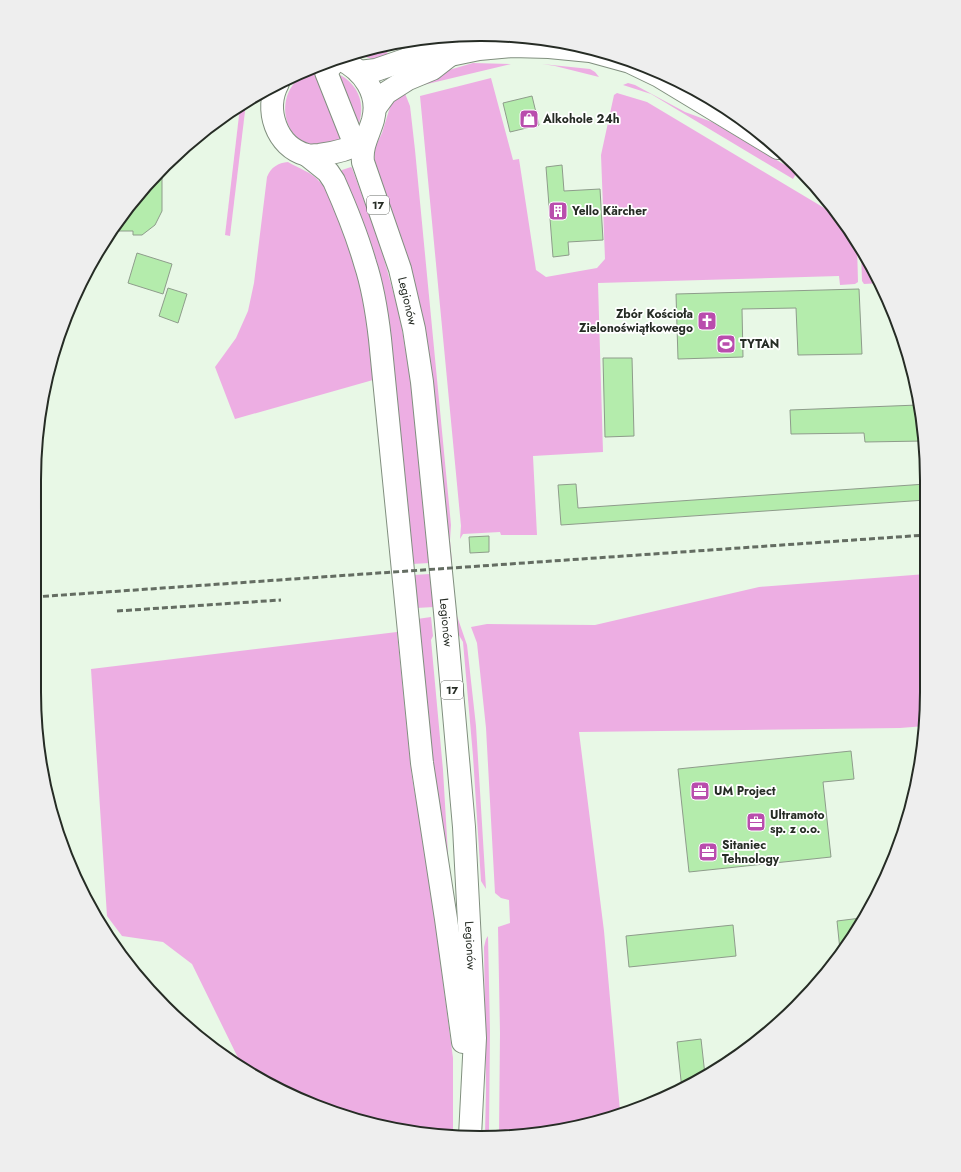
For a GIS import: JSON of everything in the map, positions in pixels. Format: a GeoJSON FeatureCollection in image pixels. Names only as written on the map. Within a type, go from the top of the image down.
{"type":"FeatureCollection","features":[{"type":"Feature","properties":{"kind":"main road"},"geometry":{"type":"LineString","coordinates":[[375,108],[386,93],[408,79],[432,68],[446,46]]}},
{"type":"Feature","properties":{"kind":"main road"},"geometry":{"type":"LineString","coordinates":[[359,72],[376,70],[446,46],[466,51],[495,47],[558,48]]}},
{"type":"Feature","properties":{"kind":"main road","name":"17"},"geometry":{"type":"LineString","coordinates":[[346,62],[353,66],[359,72],[371,89],[375,108],[373,120],[365,141]]}},
{"type":"Feature","properties":{"kind":"main road"},"geometry":{"type":"LineString","coordinates":[[329,68],[326,72],[351,135],[365,141]]}},
{"type":"Feature","properties":{"kind":"main road","name":"17"},"geometry":{"type":"LineString","coordinates":[[274,92],[272,99],[271,111],[273,123],[286,142],[299,152],[308,156]]}},
{"type":"Feature","properties":{"kind":"main road"},"geometry":{"type":"LineString","coordinates":[[694,97],[730,118]]}},
{"type":"Feature","properties":{"kind":"main road"},"geometry":{"type":"LineString","coordinates":[[308,156],[335,153],[365,141]]}},
{"type":"Feature","properties":{"kind":"main road","name":"Legionów"},"geometry":{"type":"LineString","coordinates":[[365,141],[362,157],[365,170],[400,269],[414,329],[422,382],[445,612],[464,827],[475,1038],[474,1074],[470,1113]]}},
{"type":"Feature","properties":{"kind":"main road","name":"Legionów"},"geometry":{"type":"LineString","coordinates":[[308,156],[328,172],[334,181],[359,242],[366,264],[375,305],[383,361],[422,763],[446,919],[463,1044],[470,1113],[470,1131]]}},
{"type":"Feature","properties":{"kind":"shaded area"},"geometry":{"type":"Polygon","coordinates":[[[387,51],[389,56],[372,59],[365,57],[387,51]]]}},
{"type":"Feature","properties":{"kind":"shaded area"},"geometry":{"type":"Polygon","coordinates":[[[473,63],[511,64],[419,86],[449,70],[473,63]]]}},
{"type":"Feature","properties":{"kind":"shaded area"},"geometry":{"type":"Polygon","coordinates":[[[542,64],[590,69],[599,77],[555,66],[542,64]]]}},
{"type":"Feature","properties":{"kind":"shaded area"},"geometry":{"type":"Polygon","coordinates":[[[317,72],[345,140],[328,146],[318,147],[304,143],[294,134],[287,122],[285,109],[287,96],[293,85],[298,80],[317,72]]]}},
{"type":"Feature","properties":{"kind":"shaded area"},"geometry":{"type":"Polygon","coordinates":[[[333,72],[348,81],[358,94],[361,102],[361,110],[357,128],[333,72]]]}},
{"type":"Feature","properties":{"kind":"shaded area"},"geometry":{"type":"Polygon","coordinates":[[[491,78],[513,160],[519,159],[536,270],[546,277],[597,268],[605,259],[601,155],[614,95],[617,93],[647,102],[826,209],[846,236],[857,255],[858,282],[855,284],[840,285],[839,276],[598,283],[603,452],[533,456],[537,535],[501,535],[500,532],[463,534],[460,539],[461,526],[420,96],[491,78]]]}},
{"type":"Feature","properties":{"kind":"shaded area"},"geometry":{"type":"Polygon","coordinates":[[[628,83],[635,85],[685,112],[712,122],[787,166],[795,175],[793,179],[651,94],[623,85],[628,83]]]}},
{"type":"Feature","properties":{"kind":"shaded area"},"geometry":{"type":"Polygon","coordinates":[[[404,91],[410,106],[415,150],[451,525],[450,540],[452,562],[450,562],[374,162],[375,147],[382,133],[390,107],[394,100],[404,91]]]}},
{"type":"Feature","properties":{"kind":"shaded area"},"geometry":{"type":"Polygon","coordinates":[[[245,109],[230,236],[225,235],[239,113],[245,109]]]}},
{"type":"Feature","properties":{"kind":"shaded area"},"geometry":{"type":"Polygon","coordinates":[[[288,162],[316,178],[323,185],[334,205],[359,279],[370,339],[373,380],[235,419],[215,367],[236,338],[248,311],[254,283],[267,177],[275,166],[288,162]]]}},
{"type":"Feature","properties":{"kind":"shaded area"},"geometry":{"type":"Polygon","coordinates":[[[351,167],[380,244],[400,317],[412,390],[430,563],[412,564],[341,172],[342,170],[351,167]]]}},
{"type":"Feature","properties":{"kind":"shaded area"},"geometry":{"type":"Polygon","coordinates":[[[861,262],[874,283],[864,284],[862,281],[861,262]]]}},
{"type":"Feature","properties":{"kind":"shaded area"},"geometry":{"type":"Polygon","coordinates":[[[430,574],[434,607],[416,608],[413,575],[430,574]]]}},
{"type":"Feature","properties":{"kind":"shaded area"},"geometry":{"type":"Polygon","coordinates":[[[920,574],[920,692],[918,727],[579,732],[604,931],[620,1109],[566,1123],[499,1130],[500,1033],[498,927],[510,923],[509,900],[501,898],[495,893],[486,728],[477,643],[471,627],[487,624],[595,625],[759,587],[920,574]]]}},
{"type":"Feature","properties":{"kind":"shaded area"},"geometry":{"type":"Polygon","coordinates":[[[455,616],[457,616],[467,645],[476,726],[486,889],[481,881],[473,756],[463,642],[457,632],[455,616]]]}},
{"type":"Feature","properties":{"kind":"shaded area"},"geometry":{"type":"Polygon","coordinates":[[[431,617],[433,636],[431,640],[443,770],[451,905],[437,807],[417,619],[431,617]]]}},
{"type":"Feature","properties":{"kind":"shaded area"},"geometry":{"type":"Polygon","coordinates":[[[397,632],[412,777],[428,868],[453,1058],[453,1130],[395,1123],[339,1108],[286,1086],[261,1072],[238,1058],[192,964],[163,942],[122,936],[107,916],[91,669],[397,632]]]}},
{"type":"Feature","properties":{"kind":"shaded area"},"geometry":{"type":"Polygon","coordinates":[[[488,936],[490,1031],[489,1131],[485,1131],[484,947],[488,936]]]}},
{"type":"Feature","properties":{"kind":"building"},"geometry":{"type":"Polygon","coordinates":[[[532,96],[539,125],[510,132],[503,103],[532,96]]]}},
{"type":"Feature","properties":{"kind":"building"},"geometry":{"type":"Polygon","coordinates":[[[562,165],[564,191],[600,189],[603,240],[568,242],[569,255],[553,257],[546,167],[562,165]]]}},
{"type":"Feature","properties":{"kind":"building"},"geometry":{"type":"Polygon","coordinates":[[[162,178],[162,211],[155,225],[142,235],[133,235],[133,231],[119,231],[150,191],[162,178]]]}},
{"type":"Feature","properties":{"kind":"building"},"geometry":{"type":"Polygon","coordinates":[[[137,253],[172,264],[163,294],[128,283],[137,253]]]}},
{"type":"Feature","properties":{"kind":"building"},"geometry":{"type":"Polygon","coordinates":[[[168,288],[187,294],[178,323],[159,316],[168,288]]]}},
{"type":"Feature","properties":{"kind":"building"},"geometry":{"type":"Polygon","coordinates":[[[859,289],[862,354],[798,355],[796,308],[742,309],[743,357],[678,359],[676,294],[859,289]]]}},
{"type":"Feature","properties":{"kind":"building"},"geometry":{"type":"Polygon","coordinates":[[[603,358],[632,358],[634,436],[605,437],[603,358]]]}},
{"type":"Feature","properties":{"kind":"building"},"geometry":{"type":"Polygon","coordinates":[[[913,405],[918,441],[865,442],[864,433],[791,434],[790,410],[913,405]]]}},
{"type":"Feature","properties":{"kind":"building"},"geometry":{"type":"Polygon","coordinates":[[[576,484],[578,508],[920,484],[920,500],[561,525],[558,485],[576,484]]]}},
{"type":"Feature","properties":{"kind":"building"},"geometry":{"type":"Polygon","coordinates":[[[489,536],[489,552],[470,553],[469,537],[489,536]]]}},
{"type":"Feature","properties":{"kind":"building"},"geometry":{"type":"Polygon","coordinates":[[[851,751],[854,779],[823,782],[831,857],[689,872],[678,769],[851,751]]]}},
{"type":"Feature","properties":{"kind":"building"},"geometry":{"type":"Polygon","coordinates":[[[856,919],[839,945],[837,921],[856,919]]]}},
{"type":"Feature","properties":{"kind":"building"},"geometry":{"type":"Polygon","coordinates":[[[733,925],[736,956],[629,967],[626,936],[733,925]]]}},
{"type":"Feature","properties":{"kind":"building"},"geometry":{"type":"Polygon","coordinates":[[[701,1039],[704,1069],[681,1083],[677,1042],[701,1039]]]}},
{"type":"Feature","properties":{"kind":"railway"},"geometry":{"type":"LineString","coordinates":[[41,597],[920,535]]}},
{"type":"Feature","properties":{"kind":"railway"},"geometry":{"type":"LineString","coordinates":[[117,611],[281,600]]}},
{"type":"Feature","properties":{"kind":"place","name":"Alkohole 24h"},"geometry":{"type":"Point","coordinates":[529,119]}},
{"type":"Feature","properties":{"kind":"place","name":"Yello Kärcher"},"geometry":{"type":"Point","coordinates":[558,211]}},
{"type":"Feature","properties":{"kind":"place","name":"Zbór Kościoła Zielonoświątkowego"},"geometry":{"type":"Point","coordinates":[707,321]}},
{"type":"Feature","properties":{"kind":"place","name":"TYTAN"},"geometry":{"type":"Point","coordinates":[726,344]}},
{"type":"Feature","properties":{"kind":"place","name":"UM Project"},"geometry":{"type":"Point","coordinates":[700,791]}},
{"type":"Feature","properties":{"kind":"place","name":"Ultramoto sp. z o.o."},"geometry":{"type":"Point","coordinates":[756,822]}},
{"type":"Feature","properties":{"kind":"place","name":"Sitaniec Tehnology"},"geometry":{"type":"Point","coordinates":[708,852]}}]}
